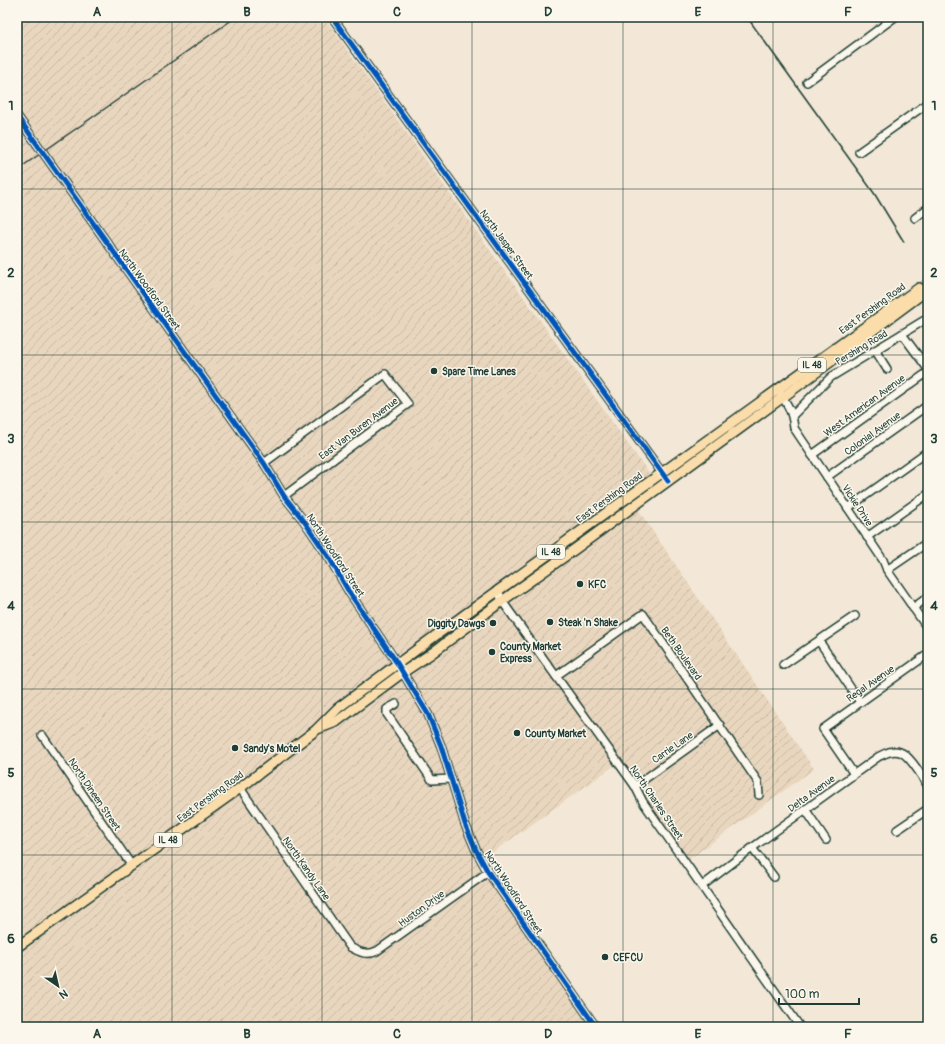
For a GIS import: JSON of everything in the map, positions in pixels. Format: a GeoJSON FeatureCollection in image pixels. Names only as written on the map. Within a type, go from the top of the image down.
{"type":"FeatureCollection","features":[{"type":"Feature","properties":{"kind":"main road","name":"East Pershing Road"},"geometry":{"type":"LineString","coordinates":[[17,947],[240,788],[316,730],[338,708],[397,663],[661,472],[920,291],[783,397],[432,653],[402,673],[336,722],[316,730]]}},
{"type":"Feature","properties":{"kind":"street","name":"North Jasper Street"},"geometry":{"type":"LineString","coordinates":[[332,17],[668,481]]}},
{"type":"Feature","properties":{"kind":"street"},"geometry":{"type":"LineString","coordinates":[[806,82],[896,17]]}},
{"type":"Feature","properties":{"kind":"street"},"geometry":{"type":"LineString","coordinates":[[859,152],[928,103]]}},
{"type":"Feature","properties":{"kind":"street","name":"North Woodford Street"},"geometry":{"type":"LineString","coordinates":[[17,116],[264,463],[284,496],[304,521],[330,559],[349,592],[397,663],[428,714],[441,746],[465,824],[476,850],[488,872],[596,1027]]}},
{"type":"Feature","properties":{"kind":"street"},"geometry":{"type":"LineString","coordinates":[[914,218],[928,208]]}},
{"type":"Feature","properties":{"kind":"street","name":"Pershing Road"},"geometry":{"type":"LineString","coordinates":[[793,415],[831,377],[928,318]]}},
{"type":"Feature","properties":{"kind":"street"},"geometry":{"type":"LineString","coordinates":[[902,334],[928,370]]}},
{"type":"Feature","properties":{"kind":"street"},"geometry":{"type":"LineString","coordinates":[[875,350],[887,369]]}},
{"type":"Feature","properties":{"kind":"street","name":"West American Avenue"},"geometry":{"type":"LineString","coordinates":[[812,455],[928,370]]}},
{"type":"Feature","properties":{"kind":"street","name":"East Van Buren Avenue"},"geometry":{"type":"LineString","coordinates":[[264,463],[385,374],[408,404],[284,496]]}},
{"type":"Feature","properties":{"kind":"street","name":"Vickie Drive"},"geometry":{"type":"LineString","coordinates":[[778,389],[790,407],[793,415],[794,428],[883,560],[887,570],[928,629]]}},
{"type":"Feature","properties":{"kind":"street","name":"Colonial Avenue"},"geometry":{"type":"LineString","coordinates":[[828,477],[928,405]]}},
{"type":"Feature","properties":{"kind":"street"},"geometry":{"type":"LineString","coordinates":[[848,508],[928,451]]}},
{"type":"Feature","properties":{"kind":"street"},"geometry":{"type":"LineString","coordinates":[[867,537],[928,494]]}},
{"type":"Feature","properties":{"kind":"street"},"geometry":{"type":"LineString","coordinates":[[887,570],[928,542]]}},
{"type":"Feature","properties":{"kind":"street","name":"North Charles Street"},"geometry":{"type":"LineString","coordinates":[[498,590],[502,601],[635,786],[643,802],[800,1027]]}},
{"type":"Feature","properties":{"kind":"street"},"geometry":{"type":"LineString","coordinates":[[913,608],[928,597]]}},
{"type":"Feature","properties":{"kind":"street","name":"Beth Boulevard"},"geometry":{"type":"LineString","coordinates":[[556,676],[643,614],[758,782],[759,795]]}},
{"type":"Feature","properties":{"kind":"street"},"geometry":{"type":"LineString","coordinates":[[783,666],[855,616]]}},
{"type":"Feature","properties":{"kind":"street"},"geometry":{"type":"LineString","coordinates":[[819,641],[860,702]]}},
{"type":"Feature","properties":{"kind":"street","name":"Regal Avenue"},"geometry":{"type":"LineString","coordinates":[[854,774],[823,729],[928,654]]}},
{"type":"Feature","properties":{"kind":"street"},"geometry":{"type":"LineString","coordinates":[[396,704],[387,709],[387,714],[432,780],[451,779]]}},
{"type":"Feature","properties":{"kind":"street","name":"Carrie Lane"},"geometry":{"type":"LineString","coordinates":[[635,786],[720,725]]}},
{"type":"Feature","properties":{"kind":"street","name":"North Dineen Street"},"geometry":{"type":"LineString","coordinates":[[42,734],[132,866]]}},
{"type":"Feature","properties":{"kind":"street","name":"Delta Avenue"},"geometry":{"type":"LineString","coordinates":[[702,886],[805,809],[878,757],[890,752],[900,752],[908,758],[928,786]]}},
{"type":"Feature","properties":{"kind":"street","name":"North Kandy Lane"},"geometry":{"type":"LineString","coordinates":[[240,788],[350,947],[363,953]]}},
{"type":"Feature","properties":{"kind":"street"},"geometry":{"type":"LineString","coordinates":[[805,809],[826,840]]}},
{"type":"Feature","properties":{"kind":"street"},"geometry":{"type":"LineString","coordinates":[[897,830],[928,809]]}},
{"type":"Feature","properties":{"kind":"street"},"geometry":{"type":"LineString","coordinates":[[752,848],[774,877]]}},
{"type":"Feature","properties":{"kind":"street","name":"Huston Drive"},"geometry":{"type":"LineString","coordinates":[[363,953],[373,953],[377,951],[488,872]]}},
{"type":"Feature","properties":{"kind":"shaded area"},"geometry":{"type":"Polygon","coordinates":[[[17,17],[324,17],[653,479],[629,496],[814,769],[685,862],[618,763],[482,860],[596,1027],[17,1027],[17,17]]]}},
{"type":"Feature","properties":{"kind":"tunnel"},"geometry":{"type":"LineString","coordinates":[[919,288],[928,281]]}},
{"type":"Feature","properties":{"kind":"tunnel"},"geometry":{"type":"LineString","coordinates":[[922,294],[928,290]]}},
{"type":"Feature","properties":{"kind":"railway"},"geometry":{"type":"LineString","coordinates":[[17,170],[236,17]]}},
{"type":"Feature","properties":{"kind":"railway"},"geometry":{"type":"LineString","coordinates":[[747,17],[874,193],[904,242]]}},
{"type":"Feature","properties":{"kind":"cycle path"},"geometry":{"type":"LineString","coordinates":[[332,17],[668,481]]}},
{"type":"Feature","properties":{"kind":"cycle path"},"geometry":{"type":"LineString","coordinates":[[17,116],[264,463],[284,496],[304,521],[330,559],[349,592],[397,663],[428,714],[441,746],[465,824],[476,850],[488,872],[596,1027]]}},
{"type":"Feature","properties":{"kind":"place","name":"Spare Time Lanes"},"geometry":{"type":"Point","coordinates":[434,371]}},
{"type":"Feature","properties":{"kind":"place","name":"KFC"},"geometry":{"type":"Point","coordinates":[580,584]}},
{"type":"Feature","properties":{"kind":"place","name":"Steak 'n Shake"},"geometry":{"type":"Point","coordinates":[550,622]}},
{"type":"Feature","properties":{"kind":"place","name":"Diggity Dawgs"},"geometry":{"type":"Point","coordinates":[493,623]}},
{"type":"Feature","properties":{"kind":"place","name":"County Market Express"},"geometry":{"type":"Point","coordinates":[492,652]}},
{"type":"Feature","properties":{"kind":"place","name":"County Market"},"geometry":{"type":"Point","coordinates":[517,733]}},
{"type":"Feature","properties":{"kind":"place","name":"Sandy's Motel"},"geometry":{"type":"Point","coordinates":[235,748]}},
{"type":"Feature","properties":{"kind":"place","name":"CEFCU"},"geometry":{"type":"Point","coordinates":[605,957]}}]}
